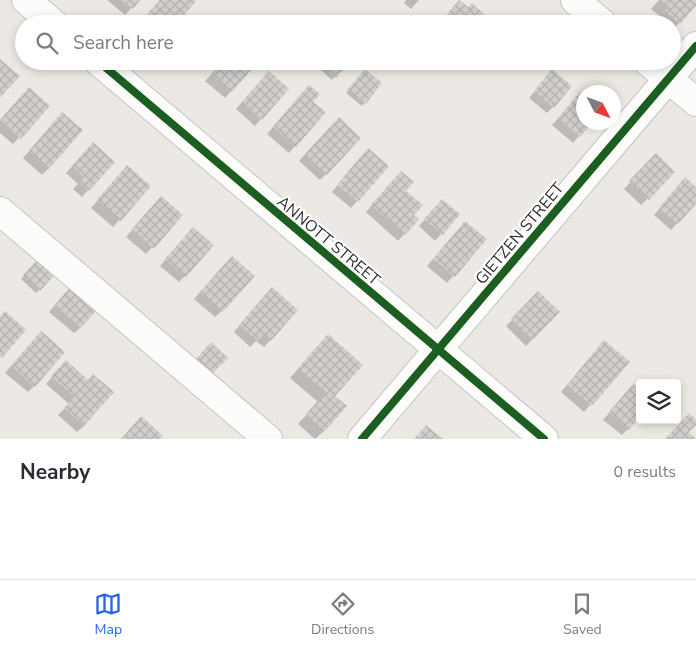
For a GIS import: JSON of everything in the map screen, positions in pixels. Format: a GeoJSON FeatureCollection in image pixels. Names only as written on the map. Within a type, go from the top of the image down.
{"type":"FeatureCollection","features":[{"type":"Feature","properties":{"kind":"street"},"geometry":{"type":"LineString","coordinates":[[26,0],[44,15]]}},
{"type":"Feature","properties":{"kind":"street"},"geometry":{"type":"LineString","coordinates":[[575,0],[592,15]]}},
{"type":"Feature","properties":{"kind":"street","name":"GIETZEN STREET"},"geometry":{"type":"LineString","coordinates":[[681,64],[696,46]]}},
{"type":"Feature","properties":{"kind":"street","name":"ANNOTT STREET"},"geometry":{"type":"LineString","coordinates":[[109,70],[544,439]]}},
{"type":"Feature","properties":{"kind":"street"},"geometry":{"type":"LineString","coordinates":[[658,70],[696,102]]}},
{"type":"Feature","properties":{"kind":"street","name":"GIETZEN STREET"},"geometry":{"type":"LineString","coordinates":[[362,439],[676,70]]}},
{"type":"Feature","properties":{"kind":"street"},"geometry":{"type":"LineString","coordinates":[[0,212],[268,439]]}},
{"type":"Feature","properties":{"kind":"building"},"geometry":{"type":"Polygon","coordinates":[[[121,0],[140,0],[133,9],[121,0]]]}},
{"type":"Feature","properties":{"kind":"building"},"geometry":{"type":"Polygon","coordinates":[[[160,0],[196,1],[184,15],[147,14],[160,0]]]}},
{"type":"Feature","properties":{"kind":"building"},"geometry":{"type":"Polygon","coordinates":[[[459,0],[468,7],[472,3],[485,15],[446,15],[459,0]]]}},
{"type":"Feature","properties":{"kind":"building"},"geometry":{"type":"Polygon","coordinates":[[[661,0],[696,0],[696,6],[681,23],[681,15],[670,15],[665,11],[669,7],[661,0]]]}},
{"type":"Feature","properties":{"kind":"building"},"geometry":{"type":"Polygon","coordinates":[[[0,59],[20,76],[0,98],[0,59]]]}},
{"type":"Feature","properties":{"kind":"building"},"geometry":{"type":"Polygon","coordinates":[[[214,70],[251,70],[232,92],[211,74],[214,70]]]}},
{"type":"Feature","properties":{"kind":"building"},"geometry":{"type":"Polygon","coordinates":[[[327,70],[343,70],[336,78],[327,70]]]}},
{"type":"Feature","properties":{"kind":"building"},"geometry":{"type":"Polygon","coordinates":[[[364,70],[382,83],[366,104],[348,89],[364,70]]]}},
{"type":"Feature","properties":{"kind":"building"},"geometry":{"type":"Polygon","coordinates":[[[551,70],[572,86],[554,108],[534,91],[551,70]]]}},
{"type":"Feature","properties":{"kind":"building"},"geometry":{"type":"Polygon","coordinates":[[[269,71],[289,89],[262,120],[242,102],[269,71]]]}},
{"type":"Feature","properties":{"kind":"building"},"geometry":{"type":"Polygon","coordinates":[[[309,85],[320,94],[313,102],[326,112],[296,147],[273,127],[309,85]]]}},
{"type":"Feature","properties":{"kind":"building"},"geometry":{"type":"Polygon","coordinates":[[[29,87],[50,106],[21,139],[0,120],[29,87]]]}},
{"type":"Feature","properties":{"kind":"building"},"geometry":{"type":"Polygon","coordinates":[[[576,97],[576,130],[586,130],[580,137],[558,118],[576,97]]]}},
{"type":"Feature","properties":{"kind":"building"},"geometry":{"type":"Polygon","coordinates":[[[62,112],[83,130],[49,169],[29,151],[62,112]]]}},
{"type":"Feature","properties":{"kind":"building"},"geometry":{"type":"Polygon","coordinates":[[[339,117],[361,138],[327,175],[305,154],[339,117]]]}},
{"type":"Feature","properties":{"kind":"building"},"geometry":{"type":"Polygon","coordinates":[[[93,142],[115,162],[89,191],[79,182],[83,177],[72,166],[93,142]]]}},
{"type":"Feature","properties":{"kind":"building"},"geometry":{"type":"Polygon","coordinates":[[[368,148],[389,166],[358,202],[337,185],[368,148]]]}},
{"type":"Feature","properties":{"kind":"building"},"geometry":{"type":"Polygon","coordinates":[[[656,153],[675,172],[649,200],[629,181],[656,153]]]}},
{"type":"Feature","properties":{"kind":"building"},"geometry":{"type":"Polygon","coordinates":[[[127,165],[151,186],[121,221],[97,200],[127,165]]]}},
{"type":"Feature","properties":{"kind":"building"},"geometry":{"type":"Polygon","coordinates":[[[401,171],[414,182],[406,191],[423,205],[414,215],[419,219],[405,235],[371,205],[401,171]]]}},
{"type":"Feature","properties":{"kind":"building"},"geometry":{"type":"Polygon","coordinates":[[[685,177],[696,187],[696,204],[678,224],[659,208],[685,177]]]}},
{"type":"Feature","properties":{"kind":"building"},"geometry":{"type":"Polygon","coordinates":[[[161,196],[183,215],[154,249],[132,229],[161,196]]]}},
{"type":"Feature","properties":{"kind":"building"},"geometry":{"type":"Polygon","coordinates":[[[442,199],[460,214],[443,235],[424,219],[442,199]]]}},
{"type":"Feature","properties":{"kind":"building"},"geometry":{"type":"Polygon","coordinates":[[[465,221],[487,239],[455,277],[433,259],[465,221]]]}},
{"type":"Feature","properties":{"kind":"building"},"geometry":{"type":"Polygon","coordinates":[[[193,227],[214,245],[186,277],[165,259],[193,227]]]}},
{"type":"Feature","properties":{"kind":"building"},"geometry":{"type":"Polygon","coordinates":[[[232,256],[255,276],[223,312],[200,292],[232,256]]]}},
{"type":"Feature","properties":{"kind":"building"},"geometry":{"type":"Polygon","coordinates":[[[40,257],[57,272],[40,291],[23,275],[40,257]]]}},
{"type":"Feature","properties":{"kind":"building"},"geometry":{"type":"Polygon","coordinates":[[[73,284],[99,307],[81,328],[55,305],[73,284]]]}},
{"type":"Feature","properties":{"kind":"building"},"geometry":{"type":"Polygon","coordinates":[[[272,287],[298,310],[271,341],[263,335],[258,341],[239,325],[272,287]]]}},
{"type":"Feature","properties":{"kind":"building"},"geometry":{"type":"Polygon","coordinates":[[[538,291],[560,312],[533,340],[511,319],[538,291]]]}},
{"type":"Feature","properties":{"kind":"building"},"geometry":{"type":"Polygon","coordinates":[[[5,311],[26,330],[2,358],[0,357],[0,317],[5,311]]]}},
{"type":"Feature","properties":{"kind":"building"},"geometry":{"type":"Polygon","coordinates":[[[41,331],[65,352],[35,387],[11,366],[41,331]]]}},
{"type":"Feature","properties":{"kind":"building"},"geometry":{"type":"Polygon","coordinates":[[[328,334],[363,365],[335,396],[347,406],[325,431],[306,414],[326,392],[298,368],[328,334]]]}},
{"type":"Feature","properties":{"kind":"building"},"geometry":{"type":"Polygon","coordinates":[[[604,340],[630,362],[592,406],[567,385],[604,340]]]}},
{"type":"Feature","properties":{"kind":"building"},"geometry":{"type":"Polygon","coordinates":[[[211,342],[228,358],[213,373],[197,358],[211,342]]]}},
{"type":"Feature","properties":{"kind":"building"},"geometry":{"type":"Polygon","coordinates":[[[66,360],[88,380],[93,374],[114,392],[84,426],[64,408],[74,397],[51,376],[66,360]]]}},
{"type":"Feature","properties":{"kind":"building"},"geometry":{"type":"Polygon","coordinates":[[[633,384],[636,387],[636,422],[629,430],[609,412],[633,384]]]}},
{"type":"Feature","properties":{"kind":"building"},"geometry":{"type":"Polygon","coordinates":[[[689,413],[696,420],[696,425],[689,432],[696,439],[665,439],[681,424],[689,413]]]}},
{"type":"Feature","properties":{"kind":"building"},"geometry":{"type":"Polygon","coordinates":[[[141,416],[163,436],[160,439],[121,439],[141,416]]]}},
{"type":"Feature","properties":{"kind":"building"},"geometry":{"type":"Polygon","coordinates":[[[426,425],[443,439],[414,439],[426,425]]]}},
{"type":"Feature","properties":{"kind":"cycle path"},"geometry":{"type":"LineString","coordinates":[[681,64],[696,46]]}},
{"type":"Feature","properties":{"kind":"cycle path"},"geometry":{"type":"LineString","coordinates":[[109,70],[544,439]]}},
{"type":"Feature","properties":{"kind":"cycle path"},"geometry":{"type":"LineString","coordinates":[[362,439],[676,70]]}}]}
